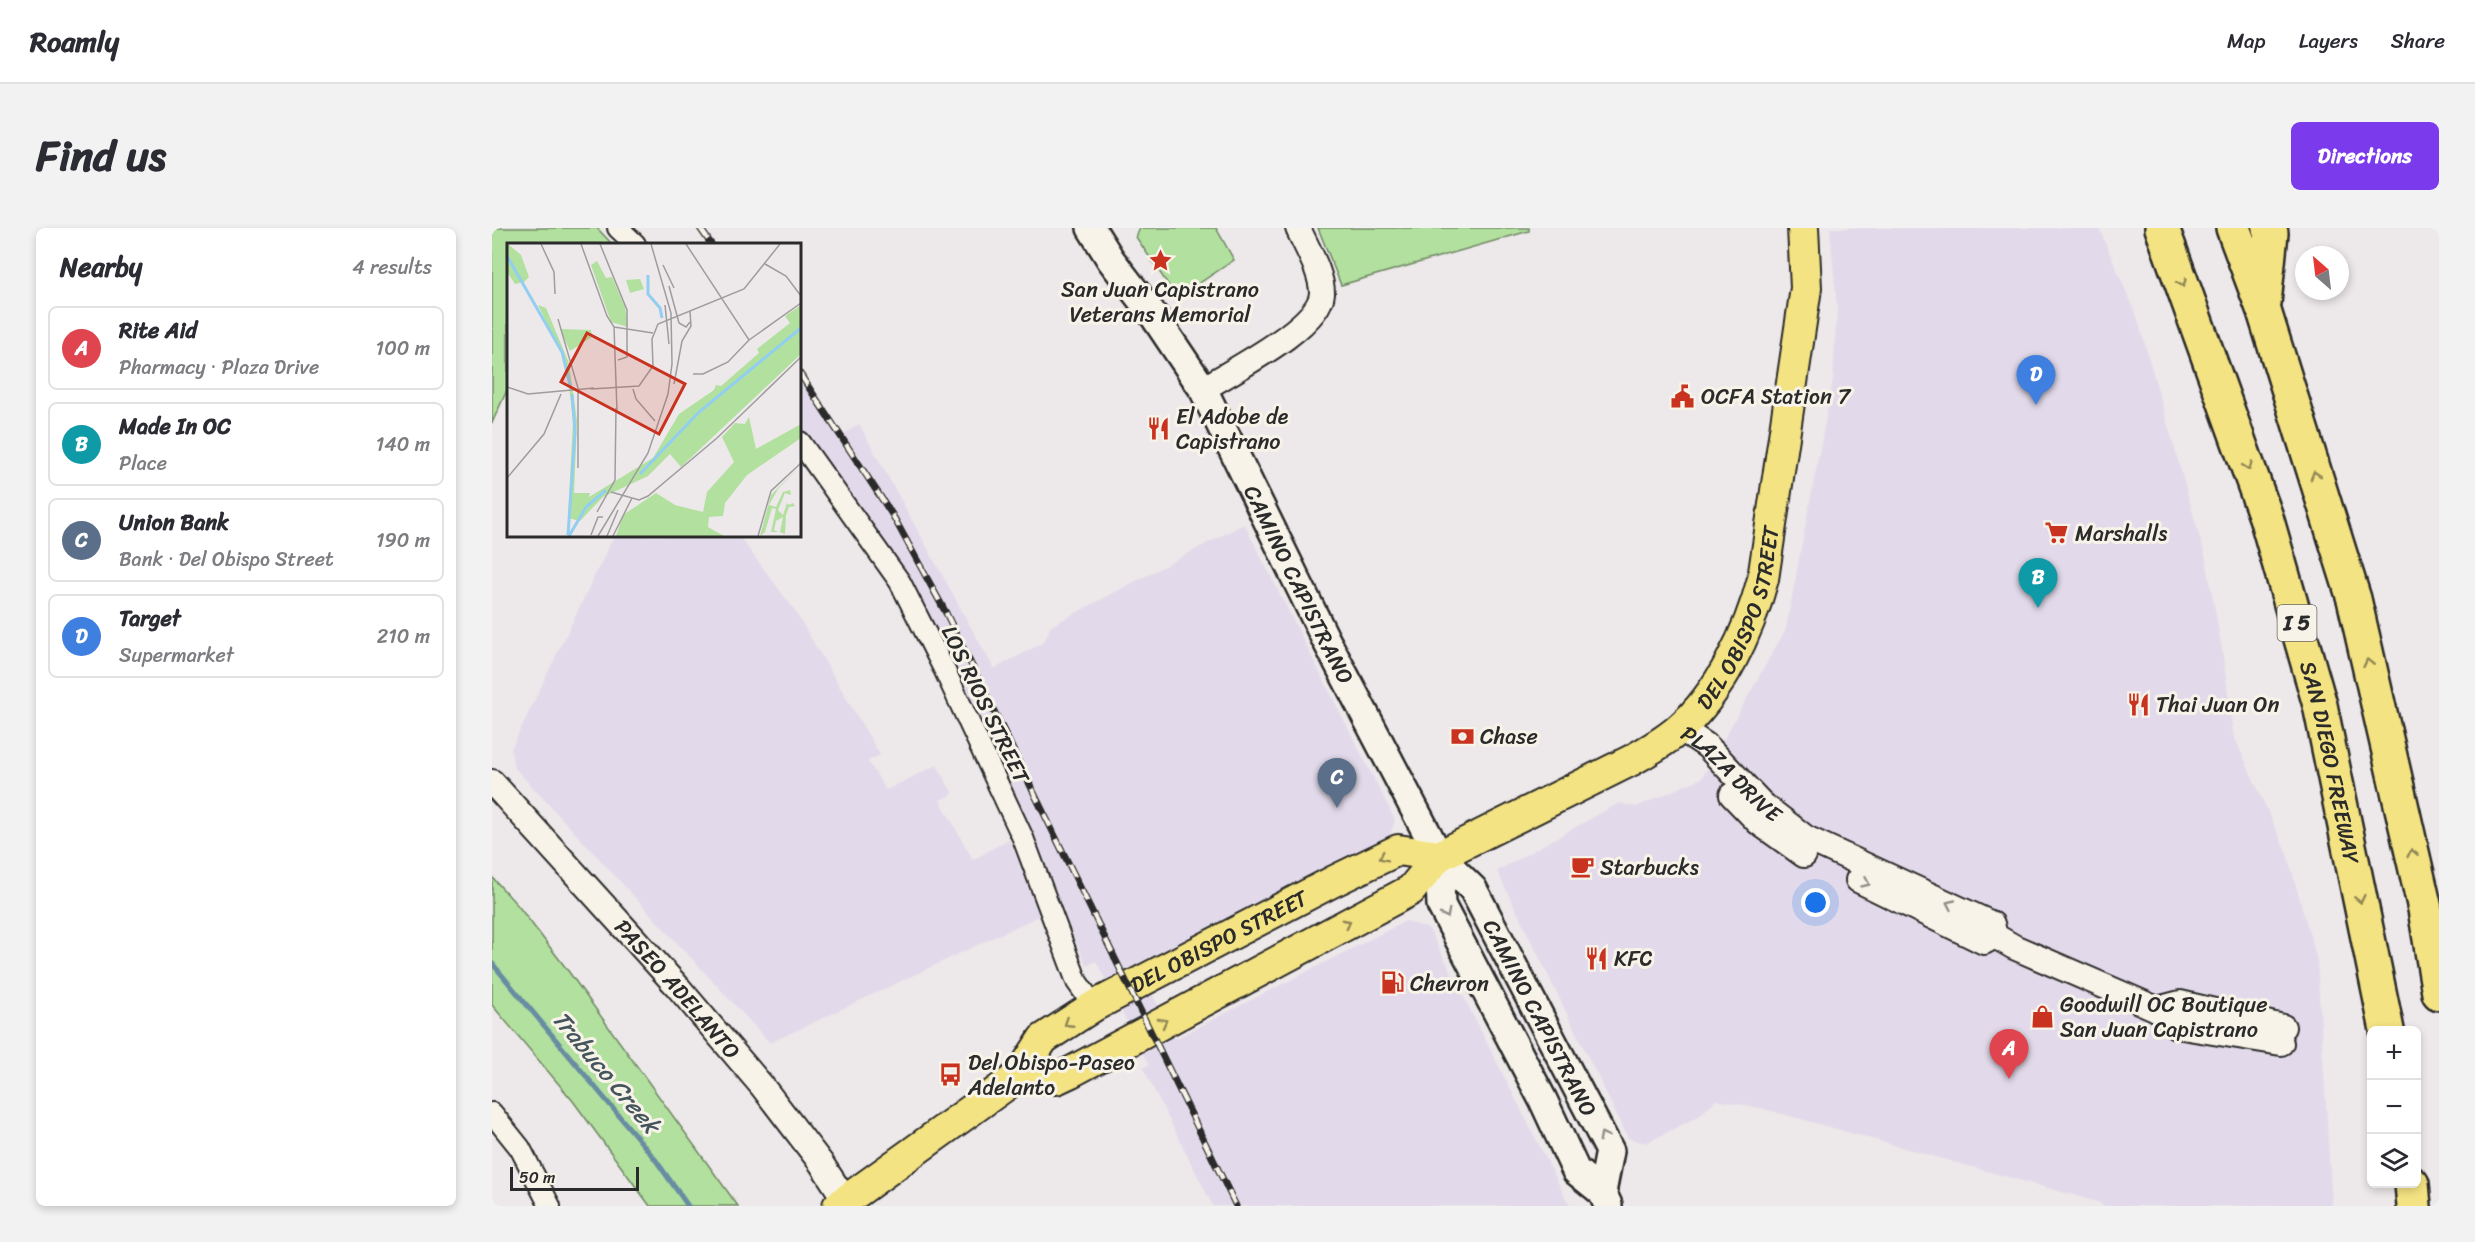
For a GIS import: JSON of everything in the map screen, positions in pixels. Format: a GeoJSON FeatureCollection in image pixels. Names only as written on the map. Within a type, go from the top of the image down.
{"type":"FeatureCollection","features":[{"type":"Feature","properties":{"kind":"highway","name":"SAN DIEGO FREEWAY"},"geometry":{"type":"LineString","coordinates":[[2162,228],[2266,517],[2320,705],[2386,1026]]}},
{"type":"Feature","properties":{"kind":"highway"},"geometry":{"type":"LineString","coordinates":[[2233,228],[2264,311],[2354,599],[2425,909],[2439,993]]}},
{"type":"Feature","properties":{"kind":"highway"},"geometry":{"type":"LineString","coordinates":[[2264,311],[2271,233],[2269,228]]}},
{"type":"Feature","properties":{"kind":"highway"},"geometry":{"type":"LineString","coordinates":[[2412,1188],[2414,1206]]}},
{"type":"Feature","properties":{"kind":"main road","name":"CAMINO CAPISTRANO"},"geometry":{"type":"LineString","coordinates":[[1091,228],[1111,260],[1154,316],[1203,389],[1324,638],[1439,856],[1473,889],[1610,1150],[1606,1199]]}},
{"type":"Feature","properties":{"kind":"main road","name":"DEL OBISPO STREET"},"geometry":{"type":"LineString","coordinates":[[1020,1075],[1056,1079],[1071,1072],[1411,890],[1439,856],[1632,760],[1680,728],[1713,689],[1727,668],[1751,617],[1762,579],[1806,288],[1803,228]]}},
{"type":"Feature","properties":{"kind":"main road","name":"DEL OBISPO STREET"},"geometry":{"type":"LineString","coordinates":[[844,1204],[1020,1075],[1043,1039],[1094,1006],[1398,850],[1439,856]]}},
{"type":"Feature","properties":{"kind":"main road","name":"CAMINO CAPISTRANO"},"geometry":{"type":"LineString","coordinates":[[1439,856],[1441,905],[1543,1100],[1576,1171],[1606,1199]]}},
{"type":"Feature","properties":{"kind":"street"},"geometry":{"type":"LineString","coordinates":[[618,228],[634,243]]}},
{"type":"Feature","properties":{"kind":"street"},"geometry":{"type":"LineString","coordinates":[[1203,389],[1303,325],[1320,304],[1322,292],[1320,279],[1298,228]]}},
{"type":"Feature","properties":{"kind":"street","name":"LOS RIOS STREET"},"geometry":{"type":"LineString","coordinates":[[801,443],[900,582],[944,669],[1023,838],[1077,982],[1094,1006]]}},
{"type":"Feature","properties":{"kind":"street","name":"PLAZA DRIVE"},"geometry":{"type":"LineString","coordinates":[[1680,728],[1699,760],[1758,822],[1800,853],[1883,891],[1984,942],[1995,936],[2014,947],[2157,1009],[2180,1003],[2282,1035]]}},
{"type":"Feature","properties":{"kind":"street","name":"PASEO ADELANTO"},"geometry":{"type":"LineString","coordinates":[[492,782],[677,986],[762,1086],[821,1163],[844,1204]]}},
{"type":"Feature","properties":{"kind":"street"},"geometry":{"type":"LineString","coordinates":[[492,1113],[520,1148],[550,1206]]}},
{"type":"Feature","properties":{"kind":"shaded area"},"geometry":{"type":"Polygon","coordinates":[[[1830,228],[2099,228],[2137,317],[2206,559],[2224,662],[2233,734],[2287,854],[2317,961],[2332,1206],[2102,1206],[2101,1203],[1761,1108],[1716,1100],[1699,1116],[1646,1143],[1628,1138],[1497,871],[1619,803],[1636,807],[1702,778],[1786,629],[1833,380],[1837,307],[1830,228]]]}},
{"type":"Feature","properties":{"kind":"shaded area"},"geometry":{"type":"Polygon","coordinates":[[[801,370],[844,434],[859,424],[994,669],[1044,642],[1051,626],[1244,524],[1395,820],[1390,835],[1137,964],[1175,1039],[1406,921],[1429,929],[1570,1206],[1213,1206],[1143,1068],[1149,1065],[1096,961],[1087,966],[906,585],[801,432],[801,370]]]}},
{"type":"Feature","properties":{"kind":"shaded area"},"geometry":{"type":"Polygon","coordinates":[[[614,537],[740,537],[793,608],[880,755],[868,761],[886,790],[937,765],[953,794],[940,800],[973,860],[1009,839],[1045,913],[770,1043],[514,767],[511,749],[614,537]]]}},
{"type":"Feature","properties":{"kind":"green space"},"geometry":{"type":"Polygon","coordinates":[[[492,228],[597,228],[611,243],[507,243],[507,390],[492,423],[492,228]]]}},
{"type":"Feature","properties":{"kind":"green space"},"geometry":{"type":"Polygon","coordinates":[[[1140,228],[1216,228],[1234,260],[1177,298],[1136,237],[1140,228]]]}},
{"type":"Feature","properties":{"kind":"green space"},"geometry":{"type":"Polygon","coordinates":[[[1318,228],[1529,228],[1529,231],[1341,285],[1318,228]]]}},
{"type":"Feature","properties":{"kind":"green space"},"geometry":{"type":"Polygon","coordinates":[[[492,877],[519,907],[566,968],[738,1206],[650,1206],[573,1101],[492,1005],[492,877]]]}},
{"type":"Feature","properties":{"kind":"waterway","name":"Trabuco Creek"},"geometry":{"type":"LineString","coordinates":[[492,963],[655,1159],[688,1206]]}},
{"type":"Feature","properties":{"kind":"railway"},"geometry":{"type":"LineString","coordinates":[[700,228],[710,243]]}},
{"type":"Feature","properties":{"kind":"railway"},"geometry":{"type":"LineString","coordinates":[[801,376],[893,516],[946,613],[1236,1206]]}},
{"type":"Feature","properties":{"kind":"place","name":"San Juan Capistrano Veterans Memorial"},"geometry":{"type":"Point","coordinates":[1160,260]}},
{"type":"Feature","properties":{"kind":"place","name":"OCFA Station 7"},"geometry":{"type":"Point","coordinates":[1683,396]}},
{"type":"Feature","properties":{"kind":"place","name":"Target"},"geometry":{"type":"Point","coordinates":[2036,405]}},
{"type":"Feature","properties":{"kind":"place","name":"El Adobe de Capistrano"},"geometry":{"type":"Point","coordinates":[1158,429]}},
{"type":"Feature","properties":{"kind":"place","name":"Marshalls"},"geometry":{"type":"Point","coordinates":[2057,533]}},
{"type":"Feature","properties":{"kind":"place","name":"Made In OC"},"geometry":{"type":"Point","coordinates":[2038,608]}},
{"type":"Feature","properties":{"kind":"place","name":"Thai Juan On"},"geometry":{"type":"Point","coordinates":[2138,704]}},
{"type":"Feature","properties":{"kind":"place","name":"Chase"},"geometry":{"type":"Point","coordinates":[1462,736]}},
{"type":"Feature","properties":{"kind":"place","name":"Union Bank"},"geometry":{"type":"Point","coordinates":[1337,808]}},
{"type":"Feature","properties":{"kind":"place","name":"Starbucks"},"geometry":{"type":"Point","coordinates":[1582,867]}},
{"type":"Feature","properties":{"kind":"place","name":"KFC"},"geometry":{"type":"Point","coordinates":[1596,958]}},
{"type":"Feature","properties":{"kind":"place","name":"Chevron"},"geometry":{"type":"Point","coordinates":[1392,983]}},
{"type":"Feature","properties":{"kind":"place","name":"Goodwill OC Boutique San Juan Capistrano"},"geometry":{"type":"Point","coordinates":[2042,1017]}},
{"type":"Feature","properties":{"kind":"place","name":"Del Obispo-Paseo Adelanto"},"geometry":{"type":"Point","coordinates":[950,1075]}},
{"type":"Feature","properties":{"kind":"place","name":"Rite Aid"},"geometry":{"type":"Point","coordinates":[2009,1079]}}]}
